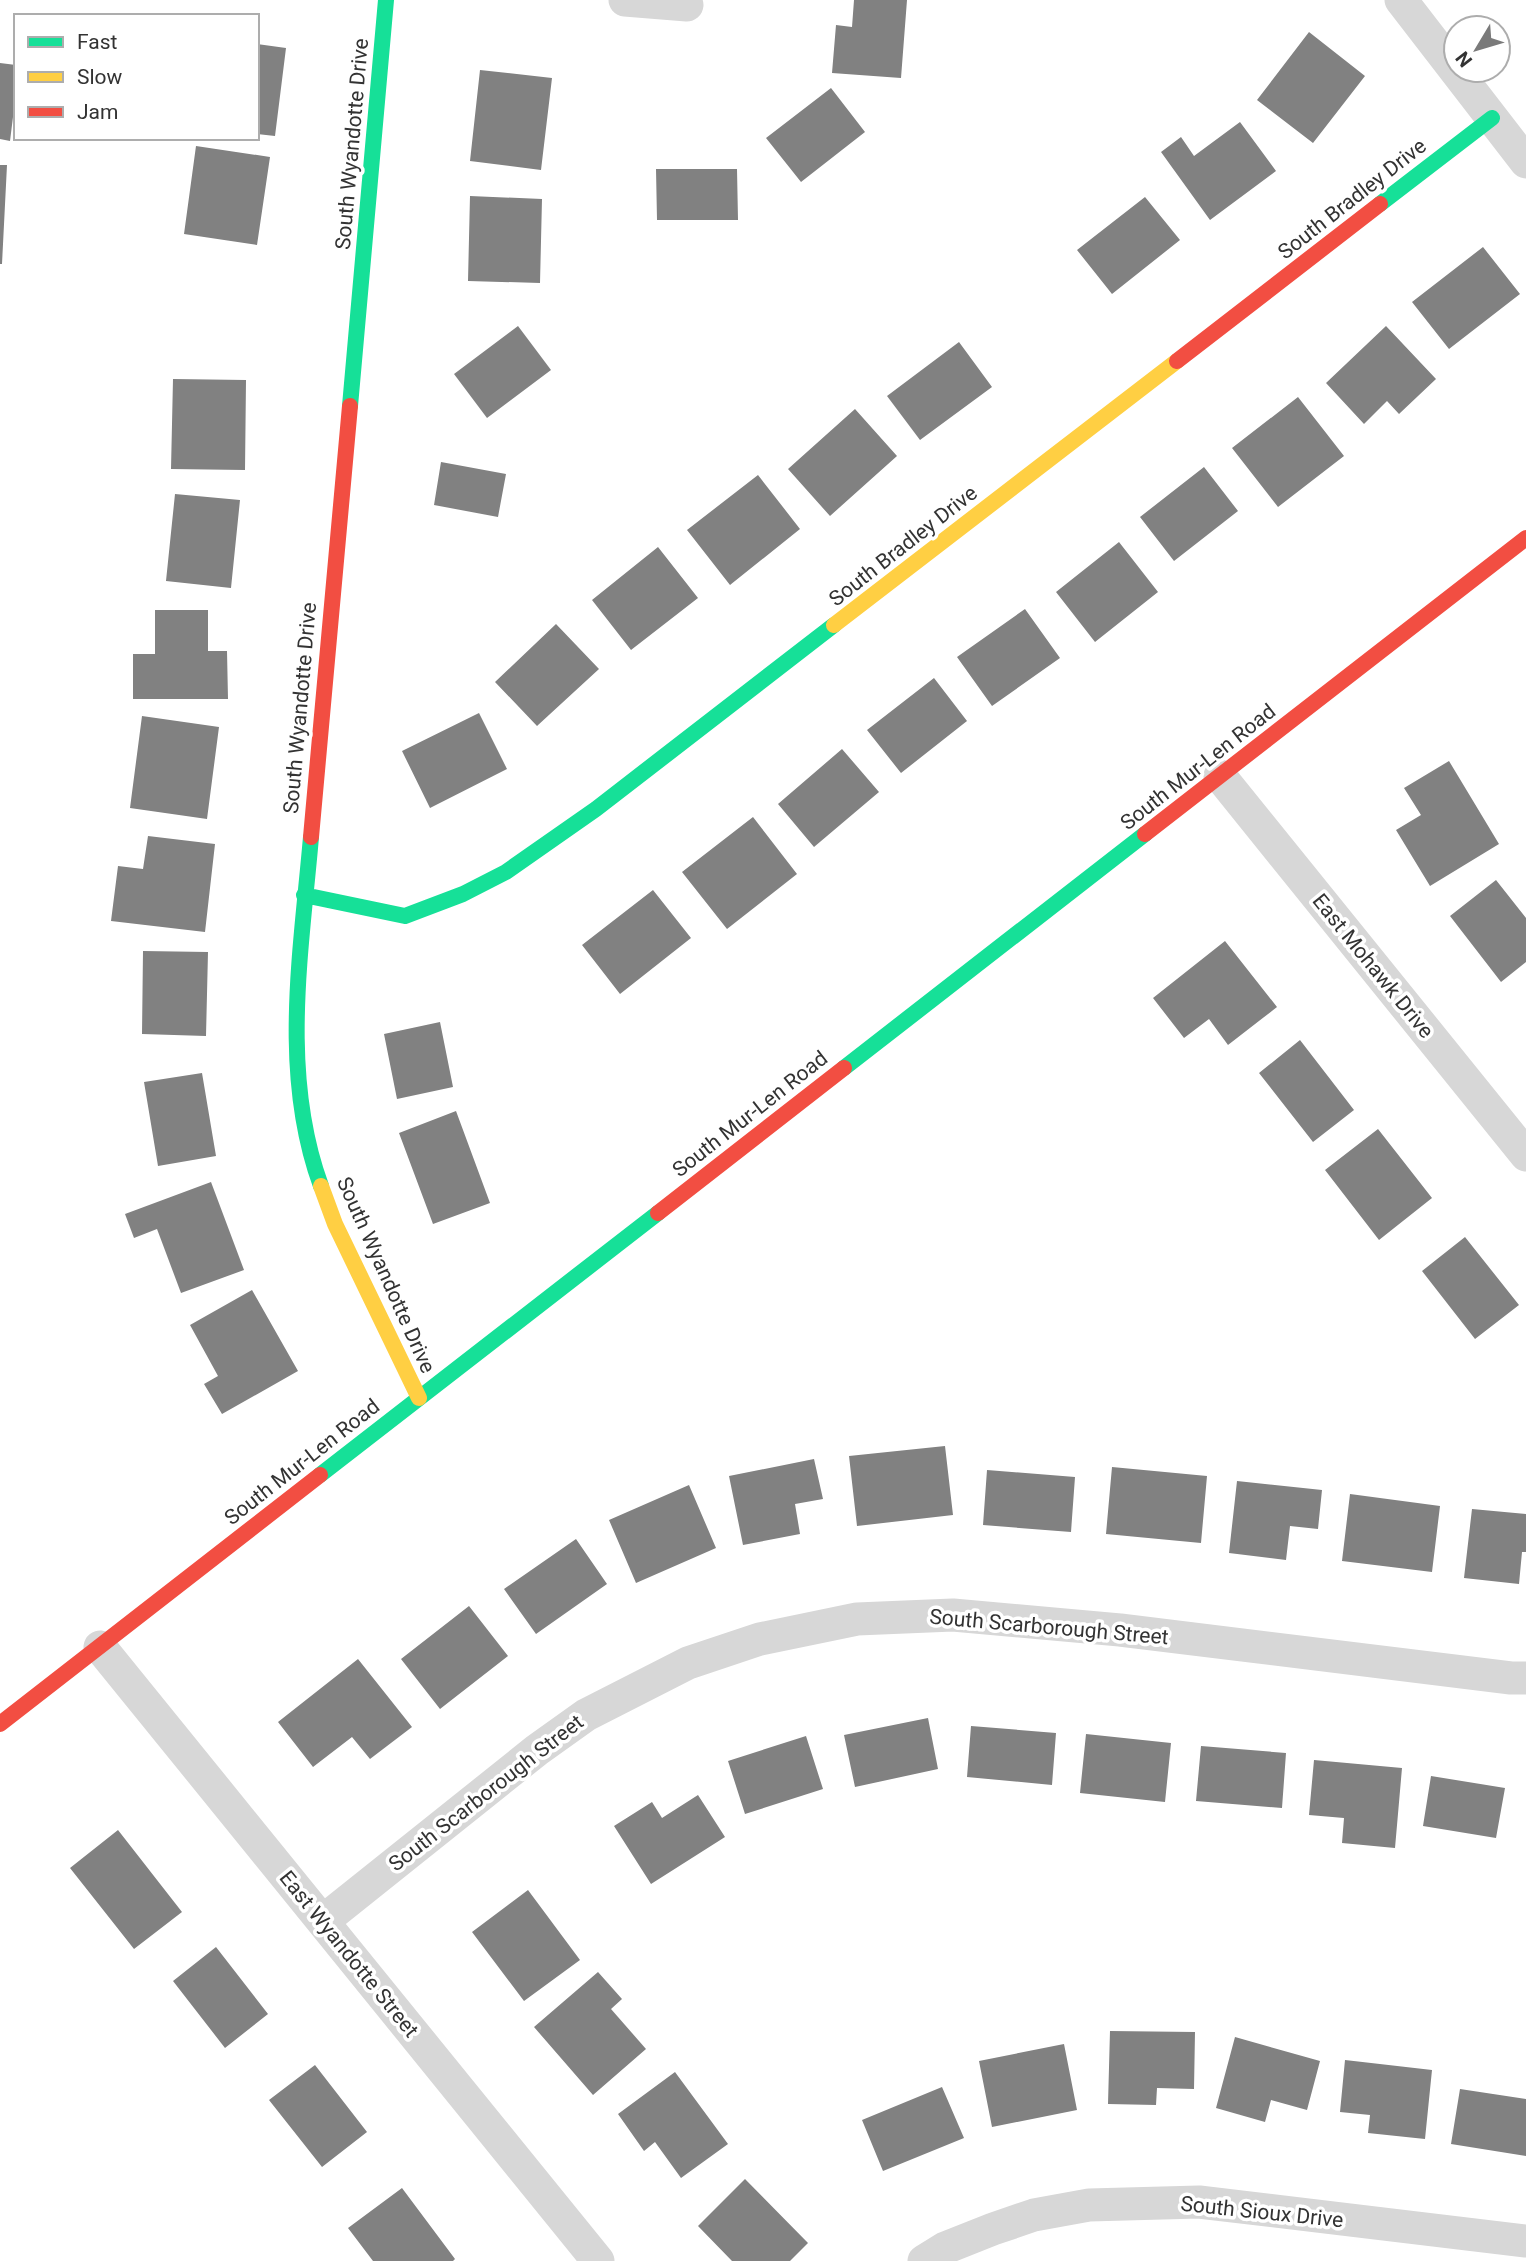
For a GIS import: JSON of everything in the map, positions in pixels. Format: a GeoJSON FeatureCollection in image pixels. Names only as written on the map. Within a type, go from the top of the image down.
{"type":"FeatureCollection","features":[{"type":"Feature","properties":{"kind":"street","name":"South Wyandotte Drive"},"geometry":{"type":"LineString","coordinates":[[386,0],[295,1018],[298,1073],[310,1156],[335,1224],[419,1398]]}},
{"type":"Feature","properties":{"kind":"street"},"geometry":{"type":"LineString","coordinates":[[625,0],[687,5]]}},
{"type":"Feature","properties":{"kind":"street"},"geometry":{"type":"LineString","coordinates":[[1401,0],[1526,162]]}},
{"type":"Feature","properties":{"kind":"street","name":"South Bradley Drive"},"geometry":{"type":"LineString","coordinates":[[304,895],[405,916],[463,894],[506,872],[596,810],[1492,118]]}},
{"type":"Feature","properties":{"kind":"street","name":"South Mur-Len Road"},"geometry":{"type":"LineString","coordinates":[[0,1724],[1526,538]]}},
{"type":"Feature","properties":{"kind":"street","name":"East Mohawk Drive"},"geometry":{"type":"LineString","coordinates":[[1220,776],[1526,1155]]}},
{"type":"Feature","properties":{"kind":"street","name":"South Scarborough Street"},"geometry":{"type":"LineString","coordinates":[[323,1921],[537,1750],[586,1715],[688,1663],[760,1640],[857,1619],[953,1615],[1120,1630],[1497,1677],[1526,1678]]}},
{"type":"Feature","properties":{"kind":"street","name":"East Wyandotte Street"},"geometry":{"type":"LineString","coordinates":[[100,1647],[598,2261]]}},
{"type":"Feature","properties":{"kind":"street","name":"South Sioux Drive"},"geometry":{"type":"LineString","coordinates":[[924,2261],[945,2248],[993,2229],[1034,2215],[1090,2204],[1199,2202],[1526,2241]]}},
{"type":"Feature","properties":{"kind":"building"},"geometry":{"type":"Polygon","coordinates":[[[854,0],[907,0],[901,78],[832,73],[836,25],[852,27],[854,0]]]}},
{"type":"Feature","properties":{"kind":"building"},"geometry":{"type":"Polygon","coordinates":[[[1309,32],[1365,76],[1313,143],[1257,100],[1309,32]]]}},
{"type":"Feature","properties":{"kind":"building"},"geometry":{"type":"Polygon","coordinates":[[[259,44],[286,48],[275,136],[259,134],[259,44]]]}},
{"type":"Feature","properties":{"kind":"building"},"geometry":{"type":"Polygon","coordinates":[[[0,63],[14,65],[14,109],[10,141],[0,139],[0,63]]]}},
{"type":"Feature","properties":{"kind":"building"},"geometry":{"type":"Polygon","coordinates":[[[480,70],[552,78],[541,170],[470,161],[480,70]]]}},
{"type":"Feature","properties":{"kind":"building"},"geometry":{"type":"Polygon","coordinates":[[[831,88],[865,132],[801,182],[766,138],[831,88]]]}},
{"type":"Feature","properties":{"kind":"building"},"geometry":{"type":"Polygon","coordinates":[[[1240,122],[1276,171],[1210,220],[1161,152],[1181,137],[1194,156],[1240,122]]]}},
{"type":"Feature","properties":{"kind":"building"},"geometry":{"type":"Polygon","coordinates":[[[196,146],[270,157],[257,245],[184,234],[196,146]]]}},
{"type":"Feature","properties":{"kind":"building"},"geometry":{"type":"Polygon","coordinates":[[[0,165],[7,165],[2,264],[0,264],[0,165]]]}},
{"type":"Feature","properties":{"kind":"building"},"geometry":{"type":"Polygon","coordinates":[[[656,169],[737,169],[738,220],[657,220],[656,169]]]}},
{"type":"Feature","properties":{"kind":"building"},"geometry":{"type":"Polygon","coordinates":[[[470,196],[542,199],[540,283],[468,281],[470,196]]]}},
{"type":"Feature","properties":{"kind":"building"},"geometry":{"type":"Polygon","coordinates":[[[1145,197],[1180,240],[1112,294],[1077,250],[1145,197]]]}},
{"type":"Feature","properties":{"kind":"building"},"geometry":{"type":"Polygon","coordinates":[[[1483,247],[1520,294],[1449,349],[1412,302],[1483,247]]]}},
{"type":"Feature","properties":{"kind":"building"},"geometry":{"type":"Polygon","coordinates":[[[518,326],[551,370],[487,418],[454,374],[518,326]]]}},
{"type":"Feature","properties":{"kind":"building"},"geometry":{"type":"Polygon","coordinates":[[[1386,326],[1436,379],[1399,414],[1387,401],[1364,424],[1326,383],[1386,326]]]}},
{"type":"Feature","properties":{"kind":"building"},"geometry":{"type":"Polygon","coordinates":[[[959,342],[992,387],[920,440],[887,396],[959,342]]]}},
{"type":"Feature","properties":{"kind":"building"},"geometry":{"type":"Polygon","coordinates":[[[173,379],[246,380],[245,470],[171,469],[173,379]]]}},
{"type":"Feature","properties":{"kind":"building"},"geometry":{"type":"Polygon","coordinates":[[[1298,397],[1344,456],[1278,507],[1232,448],[1298,397]]]}},
{"type":"Feature","properties":{"kind":"building"},"geometry":{"type":"Polygon","coordinates":[[[855,409],[897,456],[830,516],[788,469],[855,409]]]}},
{"type":"Feature","properties":{"kind":"building"},"geometry":{"type":"Polygon","coordinates":[[[441,462],[506,474],[498,517],[434,505],[441,462]]]}},
{"type":"Feature","properties":{"kind":"building"},"geometry":{"type":"Polygon","coordinates":[[[1204,467],[1238,511],[1174,561],[1140,517],[1204,467]]]}},
{"type":"Feature","properties":{"kind":"building"},"geometry":{"type":"Polygon","coordinates":[[[758,475],[800,529],[730,585],[687,530],[758,475]]]}},
{"type":"Feature","properties":{"kind":"building"},"geometry":{"type":"Polygon","coordinates":[[[175,494],[240,500],[231,588],[166,581],[175,494]]]}},
{"type":"Feature","properties":{"kind":"building"},"geometry":{"type":"Polygon","coordinates":[[[1119,542],[1158,592],[1095,642],[1056,592],[1119,542]]]}},
{"type":"Feature","properties":{"kind":"building"},"geometry":{"type":"Polygon","coordinates":[[[658,547],[698,598],[631,650],[592,600],[658,547]]]}},
{"type":"Feature","properties":{"kind":"building"},"geometry":{"type":"Polygon","coordinates":[[[1025,609],[1060,658],[992,706],[957,657],[1025,609]]]}},
{"type":"Feature","properties":{"kind":"building"},"geometry":{"type":"Polygon","coordinates":[[[155,610],[208,610],[208,651],[227,651],[228,699],[133,699],[133,654],[155,654],[155,610]]]}},
{"type":"Feature","properties":{"kind":"building"},"geometry":{"type":"Polygon","coordinates":[[[556,624],[599,669],[537,726],[495,682],[556,624]]]}},
{"type":"Feature","properties":{"kind":"building"},"geometry":{"type":"Polygon","coordinates":[[[934,678],[967,721],[901,773],[867,730],[934,678]]]}},
{"type":"Feature","properties":{"kind":"building"},"geometry":{"type":"Polygon","coordinates":[[[479,713],[507,769],[430,808],[402,751],[479,713]]]}},
{"type":"Feature","properties":{"kind":"building"},"geometry":{"type":"Polygon","coordinates":[[[142,716],[219,727],[207,819],[130,808],[142,716]]]}},
{"type":"Feature","properties":{"kind":"building"},"geometry":{"type":"Polygon","coordinates":[[[842,749],[879,792],[814,847],[778,804],[842,749]]]}},
{"type":"Feature","properties":{"kind":"building"},"geometry":{"type":"Polygon","coordinates":[[[1449,761],[1499,844],[1430,886],[1396,830],[1421,815],[1404,788],[1449,761]]]}},
{"type":"Feature","properties":{"kind":"building"},"geometry":{"type":"Polygon","coordinates":[[[753,817],[797,874],[727,929],[682,872],[753,817]]]}},
{"type":"Feature","properties":{"kind":"building"},"geometry":{"type":"Polygon","coordinates":[[[148,836],[215,844],[205,932],[111,921],[118,866],[143,869],[148,836]]]}},
{"type":"Feature","properties":{"kind":"building"},"geometry":{"type":"Polygon","coordinates":[[[1496,880],[1526,918],[1526,962],[1501,982],[1450,916],[1496,880]]]}},
{"type":"Feature","properties":{"kind":"building"},"geometry":{"type":"Polygon","coordinates":[[[653,890],[691,938],[620,994],[582,945],[653,890]]]}},
{"type":"Feature","properties":{"kind":"building"},"geometry":{"type":"Polygon","coordinates":[[[1225,941],[1277,1007],[1228,1045],[1209,1019],[1184,1038],[1153,998],[1225,941]]]}},
{"type":"Feature","properties":{"kind":"building"},"geometry":{"type":"Polygon","coordinates":[[[143,951],[208,952],[206,1036],[142,1034],[143,951]]]}},
{"type":"Feature","properties":{"kind":"building"},"geometry":{"type":"Polygon","coordinates":[[[440,1022],[453,1087],[397,1099],[384,1034],[440,1022]]]}},
{"type":"Feature","properties":{"kind":"building"},"geometry":{"type":"Polygon","coordinates":[[[1300,1040],[1354,1110],[1313,1142],[1259,1073],[1300,1040]]]}},
{"type":"Feature","properties":{"kind":"building"},"geometry":{"type":"Polygon","coordinates":[[[202,1073],[216,1156],[158,1166],[144,1082],[202,1073]]]}},
{"type":"Feature","properties":{"kind":"building"},"geometry":{"type":"Polygon","coordinates":[[[456,1111],[490,1203],[433,1224],[399,1133],[456,1111]]]}},
{"type":"Feature","properties":{"kind":"building"},"geometry":{"type":"Polygon","coordinates":[[[1378,1129],[1432,1198],[1379,1240],[1325,1170],[1378,1129]]]}},
{"type":"Feature","properties":{"kind":"building"},"geometry":{"type":"Polygon","coordinates":[[[211,1182],[244,1270],[181,1293],[157,1229],[134,1238],[125,1214],[211,1182]]]}},
{"type":"Feature","properties":{"kind":"building"},"geometry":{"type":"Polygon","coordinates":[[[1465,1237],[1519,1305],[1475,1339],[1422,1271],[1465,1237]]]}},
{"type":"Feature","properties":{"kind":"building"},"geometry":{"type":"Polygon","coordinates":[[[252,1290],[298,1371],[222,1414],[204,1384],[218,1376],[190,1325],[252,1290]]]}},
{"type":"Feature","properties":{"kind":"building"},"geometry":{"type":"Polygon","coordinates":[[[945,1446],[953,1515],[857,1526],[849,1456],[945,1446]]]}},
{"type":"Feature","properties":{"kind":"building"},"geometry":{"type":"Polygon","coordinates":[[[814,1459],[823,1499],[795,1504],[800,1534],[743,1545],[729,1476],[814,1459]]]}},
{"type":"Feature","properties":{"kind":"building"},"geometry":{"type":"Polygon","coordinates":[[[1112,1467],[1207,1476],[1201,1543],[1106,1534],[1112,1467]]]}},
{"type":"Feature","properties":{"kind":"building"},"geometry":{"type":"Polygon","coordinates":[[[987,1470],[1075,1477],[1071,1532],[983,1525],[987,1470]]]}},
{"type":"Feature","properties":{"kind":"building"},"geometry":{"type":"Polygon","coordinates":[[[1237,1481],[1322,1490],[1318,1529],[1290,1526],[1286,1560],[1229,1553],[1237,1481]]]}},
{"type":"Feature","properties":{"kind":"building"},"geometry":{"type":"Polygon","coordinates":[[[689,1485],[716,1548],[636,1583],[609,1520],[689,1485]]]}},
{"type":"Feature","properties":{"kind":"building"},"geometry":{"type":"Polygon","coordinates":[[[1350,1494],[1440,1506],[1432,1572],[1342,1561],[1350,1494]]]}},
{"type":"Feature","properties":{"kind":"building"},"geometry":{"type":"Polygon","coordinates":[[[1472,1509],[1526,1514],[1526,1552],[1522,1552],[1519,1584],[1464,1578],[1472,1509]]]}},
{"type":"Feature","properties":{"kind":"building"},"geometry":{"type":"Polygon","coordinates":[[[576,1539],[607,1584],[536,1634],[504,1589],[576,1539]]]}},
{"type":"Feature","properties":{"kind":"building"},"geometry":{"type":"Polygon","coordinates":[[[469,1606],[508,1656],[440,1709],[401,1659],[469,1606]]]}},
{"type":"Feature","properties":{"kind":"building"},"geometry":{"type":"Polygon","coordinates":[[[358,1659],[412,1727],[370,1759],[352,1737],[313,1767],[278,1722],[358,1659]]]}},
{"type":"Feature","properties":{"kind":"building"},"geometry":{"type":"Polygon","coordinates":[[[928,1718],[938,1769],[855,1787],[844,1735],[928,1718]]]}},
{"type":"Feature","properties":{"kind":"building"},"geometry":{"type":"Polygon","coordinates":[[[971,1726],[1056,1733],[1052,1785],[967,1777],[971,1726]]]}},
{"type":"Feature","properties":{"kind":"building"},"geometry":{"type":"Polygon","coordinates":[[[1086,1734],[1171,1743],[1165,1802],[1080,1793],[1086,1734]]]}},
{"type":"Feature","properties":{"kind":"building"},"geometry":{"type":"Polygon","coordinates":[[[806,1736],[823,1789],[745,1814],[728,1761],[806,1736]]]}},
{"type":"Feature","properties":{"kind":"building"},"geometry":{"type":"Polygon","coordinates":[[[1201,1746],[1286,1753],[1282,1808],[1196,1801],[1201,1746]]]}},
{"type":"Feature","properties":{"kind":"building"},"geometry":{"type":"Polygon","coordinates":[[[1314,1760],[1402,1768],[1395,1848],[1342,1843],[1344,1818],[1309,1815],[1314,1760]]]}},
{"type":"Feature","properties":{"kind":"building"},"geometry":{"type":"Polygon","coordinates":[[[1431,1776],[1505,1788],[1496,1838],[1423,1826],[1431,1776]]]}},
{"type":"Feature","properties":{"kind":"building"},"geometry":{"type":"Polygon","coordinates":[[[698,1795],[725,1837],[651,1884],[614,1826],[652,1802],[662,1818],[698,1795]]]}},
{"type":"Feature","properties":{"kind":"building"},"geometry":{"type":"Polygon","coordinates":[[[118,1830],[182,1912],[134,1949],[70,1868],[118,1830]]]}},
{"type":"Feature","properties":{"kind":"building"},"geometry":{"type":"Polygon","coordinates":[[[528,1890],[580,1960],[524,2001],[472,1932],[528,1890]]]}},
{"type":"Feature","properties":{"kind":"building"},"geometry":{"type":"Polygon","coordinates":[[[216,1947],[268,2014],[225,2048],[173,1981],[216,1947]]]}},
{"type":"Feature","properties":{"kind":"building"},"geometry":{"type":"Polygon","coordinates":[[[598,1972],[622,1999],[611,2009],[646,2049],[593,2095],[534,2027],[598,1972]]]}},
{"type":"Feature","properties":{"kind":"building"},"geometry":{"type":"Polygon","coordinates":[[[1110,2031],[1195,2032],[1194,2089],[1157,2088],[1156,2105],[1108,2104],[1110,2031]]]}},
{"type":"Feature","properties":{"kind":"building"},"geometry":{"type":"Polygon","coordinates":[[[1235,2037],[1320,2061],[1307,2110],[1271,2100],[1265,2122],[1216,2108],[1235,2037]]]}},
{"type":"Feature","properties":{"kind":"building"},"geometry":{"type":"Polygon","coordinates":[[[1064,2044],[1077,2110],[992,2127],[979,2061],[1064,2044]]]}},
{"type":"Feature","properties":{"kind":"building"},"geometry":{"type":"Polygon","coordinates":[[[1345,2060],[1432,2070],[1425,2139],[1368,2133],[1370,2115],[1340,2112],[1345,2060]]]}},
{"type":"Feature","properties":{"kind":"building"},"geometry":{"type":"Polygon","coordinates":[[[315,2065],[367,2132],[322,2167],[269,2100],[315,2065]]]}},
{"type":"Feature","properties":{"kind":"building"},"geometry":{"type":"Polygon","coordinates":[[[675,2072],[728,2144],[681,2178],[655,2142],[644,2151],[618,2114],[675,2072]]]}},
{"type":"Feature","properties":{"kind":"building"},"geometry":{"type":"Polygon","coordinates":[[[942,2087],[964,2138],[883,2171],[862,2120],[942,2087]]]}},
{"type":"Feature","properties":{"kind":"building"},"geometry":{"type":"Polygon","coordinates":[[[1460,2089],[1526,2099],[1526,2156],[1451,2144],[1460,2089]]]}},
{"type":"Feature","properties":{"kind":"building"},"geometry":{"type":"Polygon","coordinates":[[[745,2179],[808,2243],[790,2261],[732,2261],[698,2226],[745,2179]]]}},
{"type":"Feature","properties":{"kind":"building"},"geometry":{"type":"Polygon","coordinates":[[[402,2188],[455,2259],[453,2261],[373,2261],[348,2228],[402,2188]]]}},
{"type":"Feature","properties":{"kind":"traffic: fast"},"geometry":{"type":"LineString","coordinates":[[350,406],[386,0]]}},
{"type":"Feature","properties":{"kind":"traffic: fast"},"geometry":{"type":"LineString","coordinates":[[1380,204],[1492,118]]}},
{"type":"Feature","properties":{"kind":"traffic: fast"},"geometry":{"type":"LineString","coordinates":[[304,895],[405,916],[463,894],[506,872],[596,809],[834,625]]}},
{"type":"Feature","properties":{"kind":"traffic: fast"},"geometry":{"type":"LineString","coordinates":[[844,1068],[1145,834]]}},
{"type":"Feature","properties":{"kind":"traffic: fast"},"geometry":{"type":"LineString","coordinates":[[311,837],[299,969],[297,1057],[308,1144],[321,1186]]}},
{"type":"Feature","properties":{"kind":"traffic: fast"},"geometry":{"type":"LineString","coordinates":[[320,1475],[658,1213]]}},
{"type":"Feature","properties":{"kind":"traffic: slow"},"geometry":{"type":"LineString","coordinates":[[834,625],[1177,361]]}},
{"type":"Feature","properties":{"kind":"traffic: slow"},"geometry":{"type":"LineString","coordinates":[[321,1186],[335,1224],[419,1398]]}},
{"type":"Feature","properties":{"kind":"traffic: jam"},"geometry":{"type":"LineString","coordinates":[[1177,361],[1380,204]]}},
{"type":"Feature","properties":{"kind":"traffic: jam"},"geometry":{"type":"LineString","coordinates":[[311,837],[350,406]]}},
{"type":"Feature","properties":{"kind":"traffic: jam"},"geometry":{"type":"LineString","coordinates":[[1145,834],[1526,538]]}},
{"type":"Feature","properties":{"kind":"traffic: jam"},"geometry":{"type":"LineString","coordinates":[[658,1213],[844,1068]]}},
{"type":"Feature","properties":{"kind":"traffic: jam"},"geometry":{"type":"LineString","coordinates":[[0,1724],[320,1475]]}}]}
